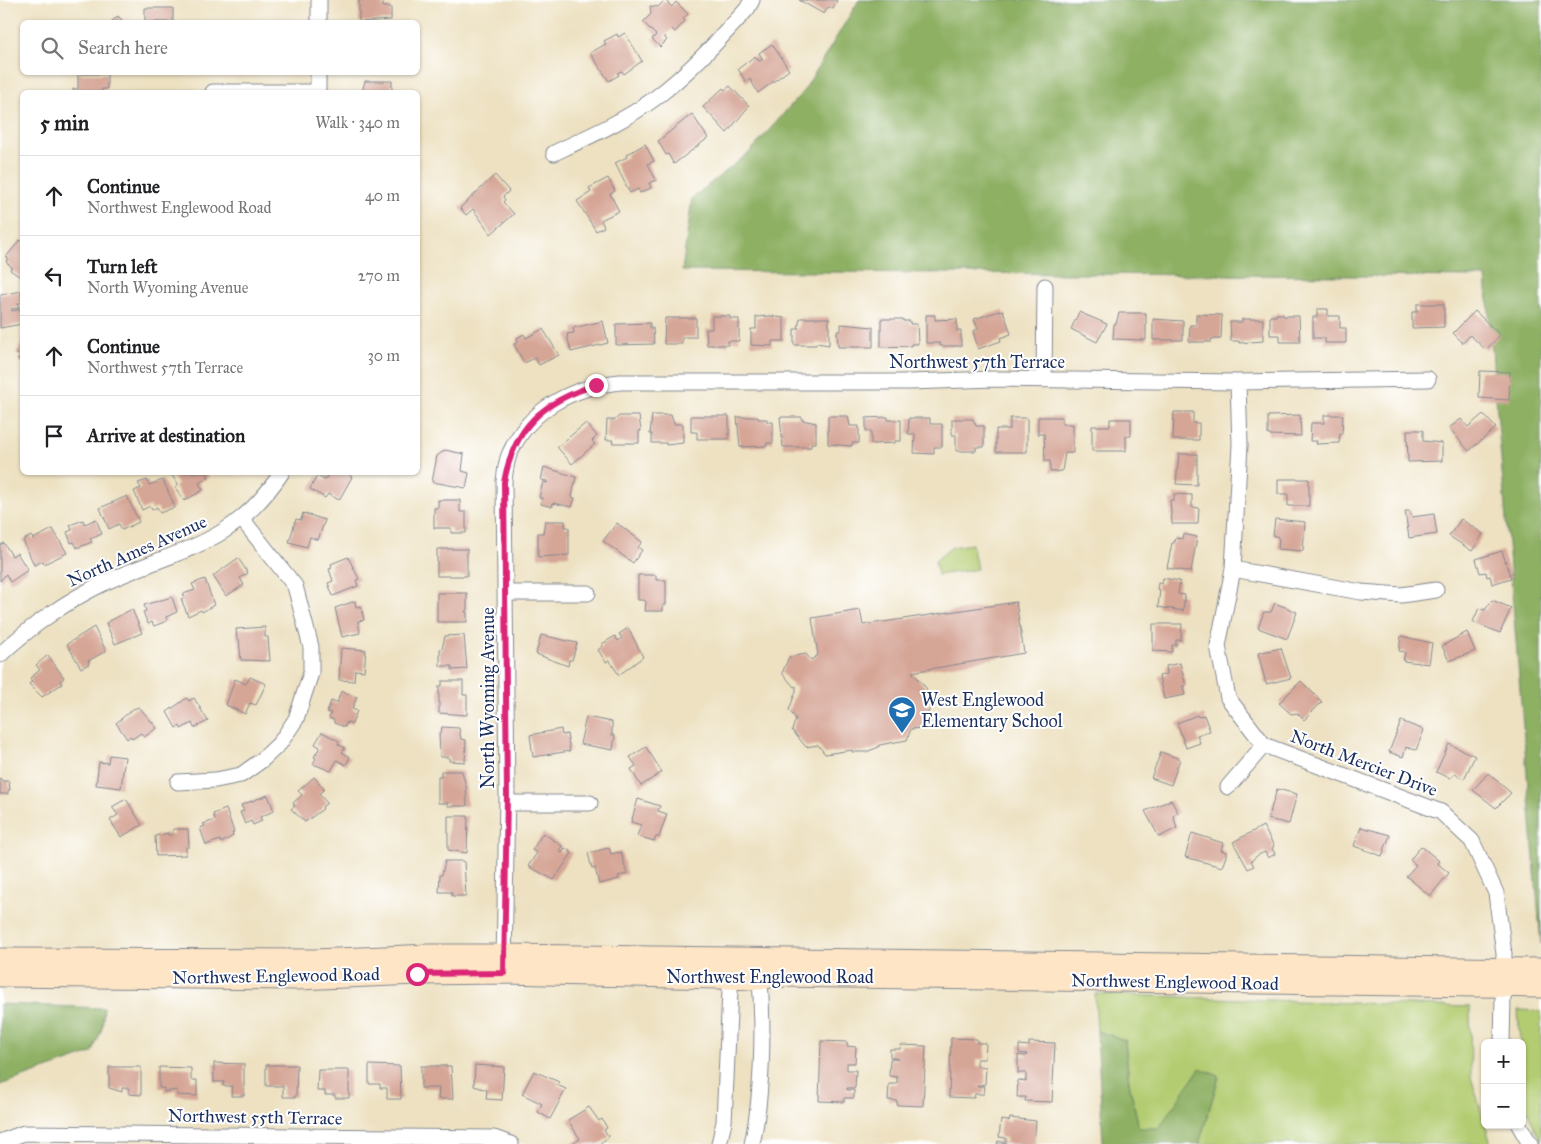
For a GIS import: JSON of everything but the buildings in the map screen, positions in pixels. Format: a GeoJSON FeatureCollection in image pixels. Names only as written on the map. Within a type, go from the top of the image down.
{"type":"FeatureCollection","features":[{"type":"Feature","properties":{"kind":"main road","name":"Northwest Englewood Road"},"geometry":{"type":"LineString","coordinates":[[0,959],[315,960],[429,955],[504,964],[731,968],[760,979],[775,976],[1504,977],[1541,969]]}},
{"type":"Feature","properties":{"kind":"main road","name":"Northwest Englewood Road"},"geometry":{"type":"LineString","coordinates":[[731,968],[758,957],[1504,977],[1541,986]]}},
{"type":"Feature","properties":{"kind":"main road","name":"Northwest Englewood Road"},"geometry":{"type":"LineString","coordinates":[[0,976],[297,979],[417,974],[504,964]]}},
{"type":"Feature","properties":{"kind":"street"},"geometry":{"type":"LineString","coordinates":[[319,20],[320,0]]}},
{"type":"Feature","properties":{"kind":"street"},"geometry":{"type":"LineString","coordinates":[[554,153],[596,133],[654,100],[702,58],[747,9],[752,0]]}},
{"type":"Feature","properties":{"kind":"street"},"geometry":{"type":"LineString","coordinates":[[318,75],[318,90]]}},
{"type":"Feature","properties":{"kind":"street"},"geometry":{"type":"LineString","coordinates":[[1044,380],[1046,286]]}},
{"type":"Feature","properties":{"kind":"street","name":"Northwest 57th Terrace"},"geometry":{"type":"LineString","coordinates":[[535,417],[554,402],[574,391],[596,385],[620,382],[1044,380],[1238,382],[1428,379]]}},
{"type":"Feature","properties":{"kind":"street","name":"North Mercier Drive"},"geometry":{"type":"LineString","coordinates":[[1238,382],[1240,445],[1233,569],[1218,646],[1228,698],[1264,745],[1441,812],[1472,841],[1496,893],[1504,977],[1502,1039]]}},
{"type":"Feature","properties":{"kind":"street","name":"North Wyoming Avenue"},"geometry":{"type":"LineString","coordinates":[[504,964],[507,803],[504,482],[509,456],[519,436],[535,417]]}},
{"type":"Feature","properties":{"kind":"street","name":"North Ames Avenue"},"geometry":{"type":"LineString","coordinates":[[0,655],[72,599],[105,582],[208,542],[242,520],[280,475]]}},
{"type":"Feature","properties":{"kind":"street"},"geometry":{"type":"LineString","coordinates":[[178,782],[216,780],[241,775],[262,760],[280,743],[296,719],[311,673],[311,647],[296,586],[242,520]]}},
{"type":"Feature","properties":{"kind":"street"},"geometry":{"type":"LineString","coordinates":[[1233,569],[1361,592],[1400,595],[1436,590]]}},
{"type":"Feature","properties":{"kind":"street","name":"North Wyoming Avenue"},"geometry":{"type":"LineString","coordinates":[[506,593],[588,593]]}},
{"type":"Feature","properties":{"kind":"street","name":"North Mercier Drive"},"geometry":{"type":"LineString","coordinates":[[1228,787],[1264,745]]}},
{"type":"Feature","properties":{"kind":"street","name":"North Wyoming Avenue"},"geometry":{"type":"LineString","coordinates":[[507,803],[590,803]]}},
{"type":"Feature","properties":{"kind":"street"},"geometry":{"type":"LineString","coordinates":[[752,1144],[759,1092],[760,979],[758,957]]}},
{"type":"Feature","properties":{"kind":"street"},"geometry":{"type":"LineString","coordinates":[[719,1144],[724,1122],[731,968]]}},
{"type":"Feature","properties":{"kind":"street"},"geometry":{"type":"LineString","coordinates":[[1522,1129],[1530,1144]]}},
{"type":"Feature","properties":{"kind":"street","name":"Northwest 55th Terrace"},"geometry":{"type":"LineString","coordinates":[[0,1142],[24,1133],[494,1138],[511,1144]]}},
{"type":"Feature","properties":{"kind":"green space"},"geometry":{"type":"Polygon","coordinates":[[[859,0],[1541,0],[1541,944],[1486,277],[682,271],[692,198],[750,152],[805,89],[859,0]]]}},
{"type":"Feature","properties":{"kind":"green space"},"geometry":{"type":"Polygon","coordinates":[[[972,544],[977,569],[938,575],[935,561],[952,547],[972,544]]]}},
{"type":"Feature","properties":{"kind":"green space"},"geometry":{"type":"Polygon","coordinates":[[[1095,994],[1470,1007],[1471,1077],[1481,1110],[1481,1129],[1487,1129],[1491,1144],[1199,1144],[1219,1077],[1159,1128],[1139,1129],[1129,1082],[1125,1040],[1097,1031],[1095,994]]]}},
{"type":"Feature","properties":{"kind":"green space"},"geometry":{"type":"Polygon","coordinates":[[[0,1004],[104,1008],[102,1029],[92,1053],[0,1085],[0,1004]]]}},
{"type":"Feature","properties":{"kind":"green space"},"geometry":{"type":"Polygon","coordinates":[[[1518,1010],[1541,1011],[1541,1142],[1526,1108],[1526,1039],[1520,1039],[1518,1010]]]}},
{"type":"Feature","properties":{"kind":"green space"},"geometry":{"type":"Polygon","coordinates":[[[1097,1031],[1125,1040],[1129,1082],[1139,1128],[1159,1128],[1200,1068],[1219,1076],[1199,1144],[1103,1144],[1097,1031]]]}},
{"type":"Feature","properties":{"kind":"place","name":"West Englewood Elementary School"},"geometry":{"type":"Point","coordinates":[902,734]}},
{"type":"Feature","properties":{"kind":"route"},"geometry":{"type":"LineString","coordinates":[[417,974],[504,973],[507,795],[504,482],[509,456],[519,436],[535,417],[554,402],[574,391],[596,385]]}}]}
